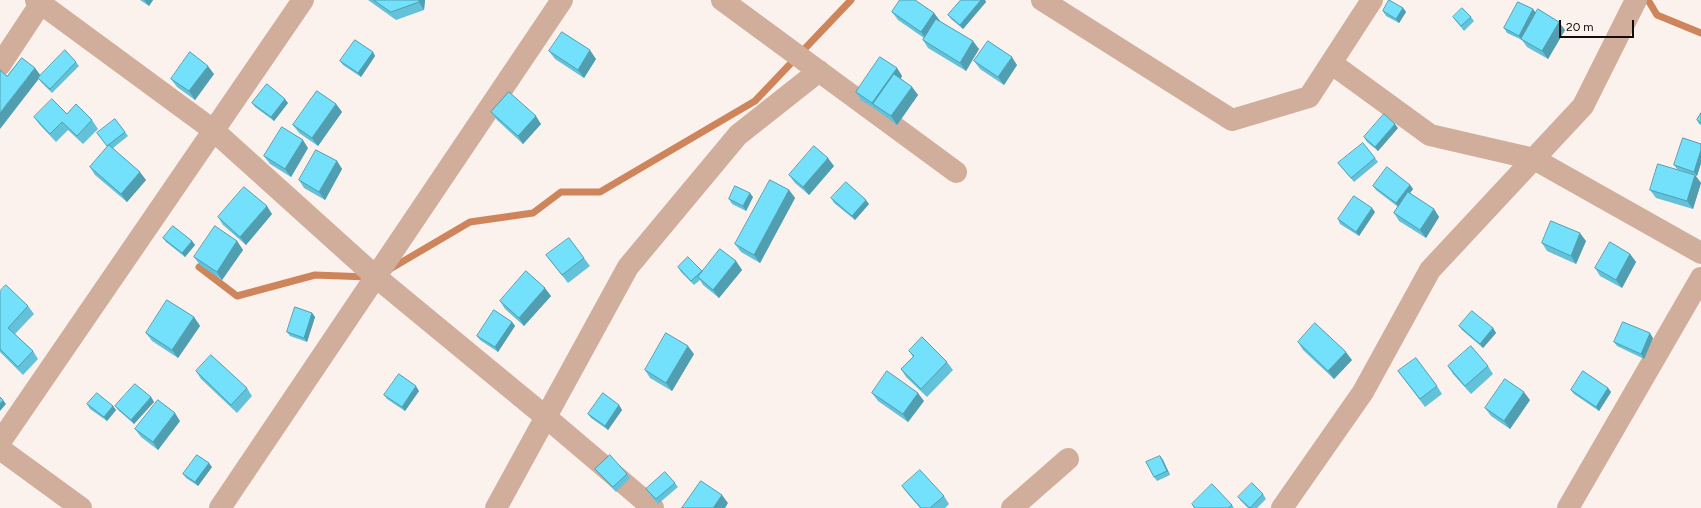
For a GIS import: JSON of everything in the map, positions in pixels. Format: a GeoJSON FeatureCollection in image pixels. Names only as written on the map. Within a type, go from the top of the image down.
{"type":"FeatureCollection","features":[{"type":"Feature","properties":{"kind":"street"},"geometry":{"type":"LineString","coordinates":[[0,442],[303,0]]}},
{"type":"Feature","properties":{"kind":"street"},"geometry":{"type":"LineString","coordinates":[[220,508],[562,0]]}},
{"type":"Feature","properties":{"kind":"street"},"geometry":{"type":"LineString","coordinates":[[722,0],[956,172]]}},
{"type":"Feature","properties":{"kind":"street"},"geometry":{"type":"LineString","coordinates":[[1042,0],[1232,120],[1309,97],[1372,0]]}},
{"type":"Feature","properties":{"kind":"street"},"geometry":{"type":"LineString","coordinates":[[1282,508],[1363,392],[1430,270],[1583,106],[1636,0]]}},
{"type":"Feature","properties":{"kind":"street"},"geometry":{"type":"LineString","coordinates":[[0,65],[40,1],[213,130],[376,277],[547,418],[653,508]]}},
{"type":"Feature","properties":{"kind":"street"},"geometry":{"type":"LineString","coordinates":[[496,508],[547,418],[628,267],[738,135],[805,61]]}},
{"type":"Feature","properties":{"kind":"street"},"geometry":{"type":"LineString","coordinates":[[1331,63],[1430,136],[1534,158],[1701,253]]}},
{"type":"Feature","properties":{"kind":"street"},"geometry":{"type":"LineString","coordinates":[[1568,508],[1701,278]]}},
{"type":"Feature","properties":{"kind":"street"},"geometry":{"type":"LineString","coordinates":[[0,449],[81,508]]}},
{"type":"Feature","properties":{"kind":"street"},"geometry":{"type":"LineString","coordinates":[[1012,508],[1068,459]]}},
{"type":"Feature","properties":{"kind":"building"},"geometry":{"type":"Polygon","coordinates":[[[374,0],[419,0],[419,2],[391,12],[374,0]]]}},
{"type":"Feature","properties":{"kind":"building"},"geometry":{"type":"Polygon","coordinates":[[[900,0],[915,0],[934,13],[921,32],[892,12],[900,0]]]}},
{"type":"Feature","properties":{"kind":"building"},"geometry":{"type":"Polygon","coordinates":[[[961,0],[981,0],[960,25],[948,15],[961,0]]]}},
{"type":"Feature","properties":{"kind":"building"},"geometry":{"type":"Polygon","coordinates":[[[1389,0],[1403,8],[1396,19],[1383,11],[1389,0]]]}},
{"type":"Feature","properties":{"kind":"building"},"geometry":{"type":"Polygon","coordinates":[[[1518,2],[1533,9],[1519,36],[1504,28],[1518,2]]]}},
{"type":"Feature","properties":{"kind":"building"},"geometry":{"type":"Polygon","coordinates":[[[1462,8],[1471,17],[1461,26],[1453,17],[1462,8]]]}},
{"type":"Feature","properties":{"kind":"building"},"geometry":{"type":"Polygon","coordinates":[[[1538,9],[1559,22],[1542,51],[1521,39],[1538,9]]]}},
{"type":"Feature","properties":{"kind":"building"},"geometry":{"type":"Polygon","coordinates":[[[936,19],[973,41],[960,63],[923,40],[936,19]]]}},
{"type":"Feature","properties":{"kind":"building"},"geometry":{"type":"Polygon","coordinates":[[[562,32],[590,50],[578,70],[549,51],[562,32]]]}},
{"type":"Feature","properties":{"kind":"building"},"geometry":{"type":"Polygon","coordinates":[[[355,40],[373,52],[358,73],[340,61],[355,40]]]}},
{"type":"Feature","properties":{"kind":"building"},"geometry":{"type":"Polygon","coordinates":[[[988,41],[1012,57],[998,77],[974,61],[988,41]]]}},
{"type":"Feature","properties":{"kind":"building"},"geometry":{"type":"Polygon","coordinates":[[[65,50],[76,62],[50,89],[38,78],[65,50]]]}},
{"type":"Feature","properties":{"kind":"building"},"geometry":{"type":"Polygon","coordinates":[[[190,52],[208,66],[189,91],[171,79],[190,52]]]}},
{"type":"Feature","properties":{"kind":"building"},"geometry":{"type":"Polygon","coordinates":[[[880,57],[897,68],[872,103],[856,92],[880,57]]]}},
{"type":"Feature","properties":{"kind":"building"},"geometry":{"type":"Polygon","coordinates":[[[22,58],[35,68],[0,113],[0,70],[7,76],[22,58]]]}},
{"type":"Feature","properties":{"kind":"building"},"geometry":{"type":"Polygon","coordinates":[[[894,74],[912,87],[891,116],[873,104],[894,74]]]}},
{"type":"Feature","properties":{"kind":"building"},"geometry":{"type":"Polygon","coordinates":[[[267,84],[285,99],[271,117],[252,103],[267,84]]]}},
{"type":"Feature","properties":{"kind":"building"},"geometry":{"type":"Polygon","coordinates":[[[317,91],[336,104],[312,138],[293,125],[317,91]]]}},
{"type":"Feature","properties":{"kind":"building"},"geometry":{"type":"Polygon","coordinates":[[[509,92],[536,116],[518,136],[491,112],[509,92]]]}},
{"type":"Feature","properties":{"kind":"building"},"geometry":{"type":"Polygon","coordinates":[[[52,99],[67,114],[76,104],[92,120],[77,136],[62,122],[50,134],[34,117],[52,99]]]}},
{"type":"Feature","properties":{"kind":"building"},"geometry":{"type":"Polygon","coordinates":[[[1701,113],[1701,123],[1697,120],[1701,113]]]}},
{"type":"Feature","properties":{"kind":"building"},"geometry":{"type":"Polygon","coordinates":[[[1384,114],[1395,124],[1375,147],[1364,137],[1384,114]]]}},
{"type":"Feature","properties":{"kind":"building"},"geometry":{"type":"Polygon","coordinates":[[[115,119],[125,132],[107,146],[97,133],[115,119]]]}},
{"type":"Feature","properties":{"kind":"building"},"geometry":{"type":"Polygon","coordinates":[[[282,127],[303,140],[285,169],[264,156],[282,127]]]}},
{"type":"Feature","properties":{"kind":"building"},"geometry":{"type":"Polygon","coordinates":[[[1683,138],[1701,144],[1701,150],[1694,172],[1674,165],[1683,138]]]}},
{"type":"Feature","properties":{"kind":"building"},"geometry":{"type":"Polygon","coordinates":[[[1363,143],[1375,158],[1351,178],[1338,163],[1363,143]]]}},
{"type":"Feature","properties":{"kind":"building"},"geometry":{"type":"Polygon","coordinates":[[[109,145],[140,172],[121,194],[90,167],[109,145]]]}},
{"type":"Feature","properties":{"kind":"building"},"geometry":{"type":"Polygon","coordinates":[[[814,146],[828,158],[803,187],[789,175],[814,146]]]}},
{"type":"Feature","properties":{"kind":"building"},"geometry":{"type":"Polygon","coordinates":[[[316,150],[337,161],[319,192],[299,180],[316,150]]]}},
{"type":"Feature","properties":{"kind":"building"},"geometry":{"type":"Polygon","coordinates":[[[1658,164],[1695,175],[1687,201],[1650,190],[1658,164]]]}},
{"type":"Feature","properties":{"kind":"building"},"geometry":{"type":"Polygon","coordinates":[[[1387,167],[1410,185],[1396,203],[1373,186],[1387,167]]]}},
{"type":"Feature","properties":{"kind":"building"},"geometry":{"type":"Polygon","coordinates":[[[770,180],[789,190],[754,255],[735,244],[770,180]]]}},
{"type":"Feature","properties":{"kind":"building"},"geometry":{"type":"Polygon","coordinates":[[[846,182],[866,200],[852,216],[831,198],[846,182]]]}},
{"type":"Feature","properties":{"kind":"building"},"geometry":{"type":"Polygon","coordinates":[[[735,186],[750,193],[743,206],[729,199],[735,186]]]}},
{"type":"Feature","properties":{"kind":"building"},"geometry":{"type":"Polygon","coordinates":[[[244,187],[267,206],[240,237],[218,217],[244,187]]]}},
{"type":"Feature","properties":{"kind":"building"},"geometry":{"type":"Polygon","coordinates":[[[1408,192],[1434,209],[1420,230],[1394,213],[1408,192]]]}},
{"type":"Feature","properties":{"kind":"building"},"geometry":{"type":"Polygon","coordinates":[[[1354,196],[1372,208],[1356,232],[1338,219],[1354,196]]]}},
{"type":"Feature","properties":{"kind":"building"},"geometry":{"type":"Polygon","coordinates":[[[1551,221],[1580,233],[1571,256],[1542,243],[1551,221]]]}},
{"type":"Feature","properties":{"kind":"building"},"geometry":{"type":"Polygon","coordinates":[[[173,226],[192,241],[182,253],[163,238],[173,226]]]}},
{"type":"Feature","properties":{"kind":"building"},"geometry":{"type":"Polygon","coordinates":[[[215,226],[237,241],[217,272],[194,257],[215,226]]]}},
{"type":"Feature","properties":{"kind":"building"},"geometry":{"type":"Polygon","coordinates":[[[569,238],[584,258],[562,275],[546,255],[569,238]]]}},
{"type":"Feature","properties":{"kind":"building"},"geometry":{"type":"Polygon","coordinates":[[[1610,242],[1630,254],[1616,280],[1595,268],[1610,242]]]}},
{"type":"Feature","properties":{"kind":"building"},"geometry":{"type":"Polygon","coordinates":[[[720,249],[736,261],[713,290],[698,277],[720,249]]]}},
{"type":"Feature","properties":{"kind":"building"},"geometry":{"type":"Polygon","coordinates":[[[688,257],[702,271],[691,281],[678,267],[688,257]]]}},
{"type":"Feature","properties":{"kind":"building"},"geometry":{"type":"Polygon","coordinates":[[[526,271],[545,288],[519,318],[500,301],[526,271]]]}},
{"type":"Feature","properties":{"kind":"building"},"geometry":{"type":"Polygon","coordinates":[[[6,285],[28,306],[8,328],[33,351],[18,367],[0,349],[0,291],[6,285]]]}},
{"type":"Feature","properties":{"kind":"building"},"geometry":{"type":"Polygon","coordinates":[[[167,300],[194,317],[172,350],[146,333],[167,300]]]}},
{"type":"Feature","properties":{"kind":"building"},"geometry":{"type":"Polygon","coordinates":[[[295,307],[312,313],[304,338],[287,332],[295,307]]]}},
{"type":"Feature","properties":{"kind":"building"},"geometry":{"type":"Polygon","coordinates":[[[494,310],[512,322],[495,347],[477,336],[494,310]]]}},
{"type":"Feature","properties":{"kind":"building"},"geometry":{"type":"Polygon","coordinates":[[[1472,311],[1493,328],[1480,344],[1459,326],[1472,311]]]}},
{"type":"Feature","properties":{"kind":"building"},"geometry":{"type":"Polygon","coordinates":[[[1623,322],[1650,333],[1641,354],[1614,342],[1623,322]]]}},
{"type":"Feature","properties":{"kind":"building"},"geometry":{"type":"Polygon","coordinates":[[[1315,323],[1346,352],[1328,371],[1298,342],[1315,323]]]}},
{"type":"Feature","properties":{"kind":"building"},"geometry":{"type":"Polygon","coordinates":[[[666,333],[688,346],[666,383],[645,370],[666,333]]]}},
{"type":"Feature","properties":{"kind":"building"},"geometry":{"type":"Polygon","coordinates":[[[922,337],[947,362],[921,389],[901,369],[914,356],[909,351],[922,337]]]}},
{"type":"Feature","properties":{"kind":"building"},"geometry":{"type":"Polygon","coordinates":[[[1471,346],[1488,366],[1465,386],[1448,366],[1471,346]]]}},
{"type":"Feature","properties":{"kind":"building"},"geometry":{"type":"Polygon","coordinates":[[[211,355],[247,388],[231,405],[196,371],[211,355]]]}},
{"type":"Feature","properties":{"kind":"building"},"geometry":{"type":"Polygon","coordinates":[[[1416,358],[1437,386],[1420,399],[1398,371],[1416,358]]]}},
{"type":"Feature","properties":{"kind":"building"},"geometry":{"type":"Polygon","coordinates":[[[887,371],[918,393],[903,414],[872,393],[887,371]]]}},
{"type":"Feature","properties":{"kind":"building"},"geometry":{"type":"Polygon","coordinates":[[[1583,371],[1608,388],[1596,407],[1571,390],[1583,371]]]}},
{"type":"Feature","properties":{"kind":"building"},"geometry":{"type":"Polygon","coordinates":[[[399,374],[416,386],[402,407],[384,395],[399,374]]]}},
{"type":"Feature","properties":{"kind":"building"},"geometry":{"type":"Polygon","coordinates":[[[1505,379],[1524,392],[1504,421],[1485,408],[1505,379]]]}},
{"type":"Feature","properties":{"kind":"building"},"geometry":{"type":"Polygon","coordinates":[[[135,384],[151,397],[131,420],[115,406],[135,384]]]}},
{"type":"Feature","properties":{"kind":"building"},"geometry":{"type":"Polygon","coordinates":[[[97,393],[113,406],[104,417],[87,404],[97,393]]]}},
{"type":"Feature","properties":{"kind":"building"},"geometry":{"type":"Polygon","coordinates":[[[603,393],[619,405],[605,426],[588,414],[603,393]]]}},
{"type":"Feature","properties":{"kind":"building"},"geometry":{"type":"Polygon","coordinates":[[[0,397],[3,400],[0,404],[0,397]]]}},
{"type":"Feature","properties":{"kind":"building"},"geometry":{"type":"Polygon","coordinates":[[[158,400],[175,413],[153,442],[135,429],[158,400]]]}},
{"type":"Feature","properties":{"kind":"building"},"geometry":{"type":"Polygon","coordinates":[[[197,455],[209,463],[195,482],[183,474],[197,455]]]}},
{"type":"Feature","properties":{"kind":"building"},"geometry":{"type":"Polygon","coordinates":[[[610,455],[627,474],[613,487],[595,469],[610,455]]]}},
{"type":"Feature","properties":{"kind":"building"},"geometry":{"type":"Polygon","coordinates":[[[1160,456],[1167,471],[1154,477],[1146,462],[1160,456]]]}},
{"type":"Feature","properties":{"kind":"building"},"geometry":{"type":"Polygon","coordinates":[[[920,470],[944,496],[930,508],[921,508],[902,486],[920,470]]]}},
{"type":"Feature","properties":{"kind":"building"},"geometry":{"type":"Polygon","coordinates":[[[665,472],[675,483],[656,499],[646,489],[665,472]]]}},
{"type":"Feature","properties":{"kind":"building"},"geometry":{"type":"Polygon","coordinates":[[[701,481],[722,495],[713,508],[682,508],[701,481]]]}},
{"type":"Feature","properties":{"kind":"building"},"geometry":{"type":"Polygon","coordinates":[[[1252,483],[1263,494],[1250,508],[1238,497],[1252,483]]]}},
{"type":"Feature","properties":{"kind":"building"},"geometry":{"type":"Polygon","coordinates":[[[1212,484],[1232,505],[1228,508],[1195,508],[1192,504],[1212,484]]]}},
{"type":"Feature","properties":{"kind":"waterway"},"geometry":{"type":"LineString","coordinates":[[390,269],[470,222],[533,213],[561,192],[600,192],[755,101],[851,0]]}},
{"type":"Feature","properties":{"kind":"waterway"},"geometry":{"type":"LineString","coordinates":[[1648,0],[1657,15],[1701,33]]}},
{"type":"Feature","properties":{"kind":"waterway"},"geometry":{"type":"LineString","coordinates":[[199,267],[237,296],[315,275],[368,277]]}}]}
